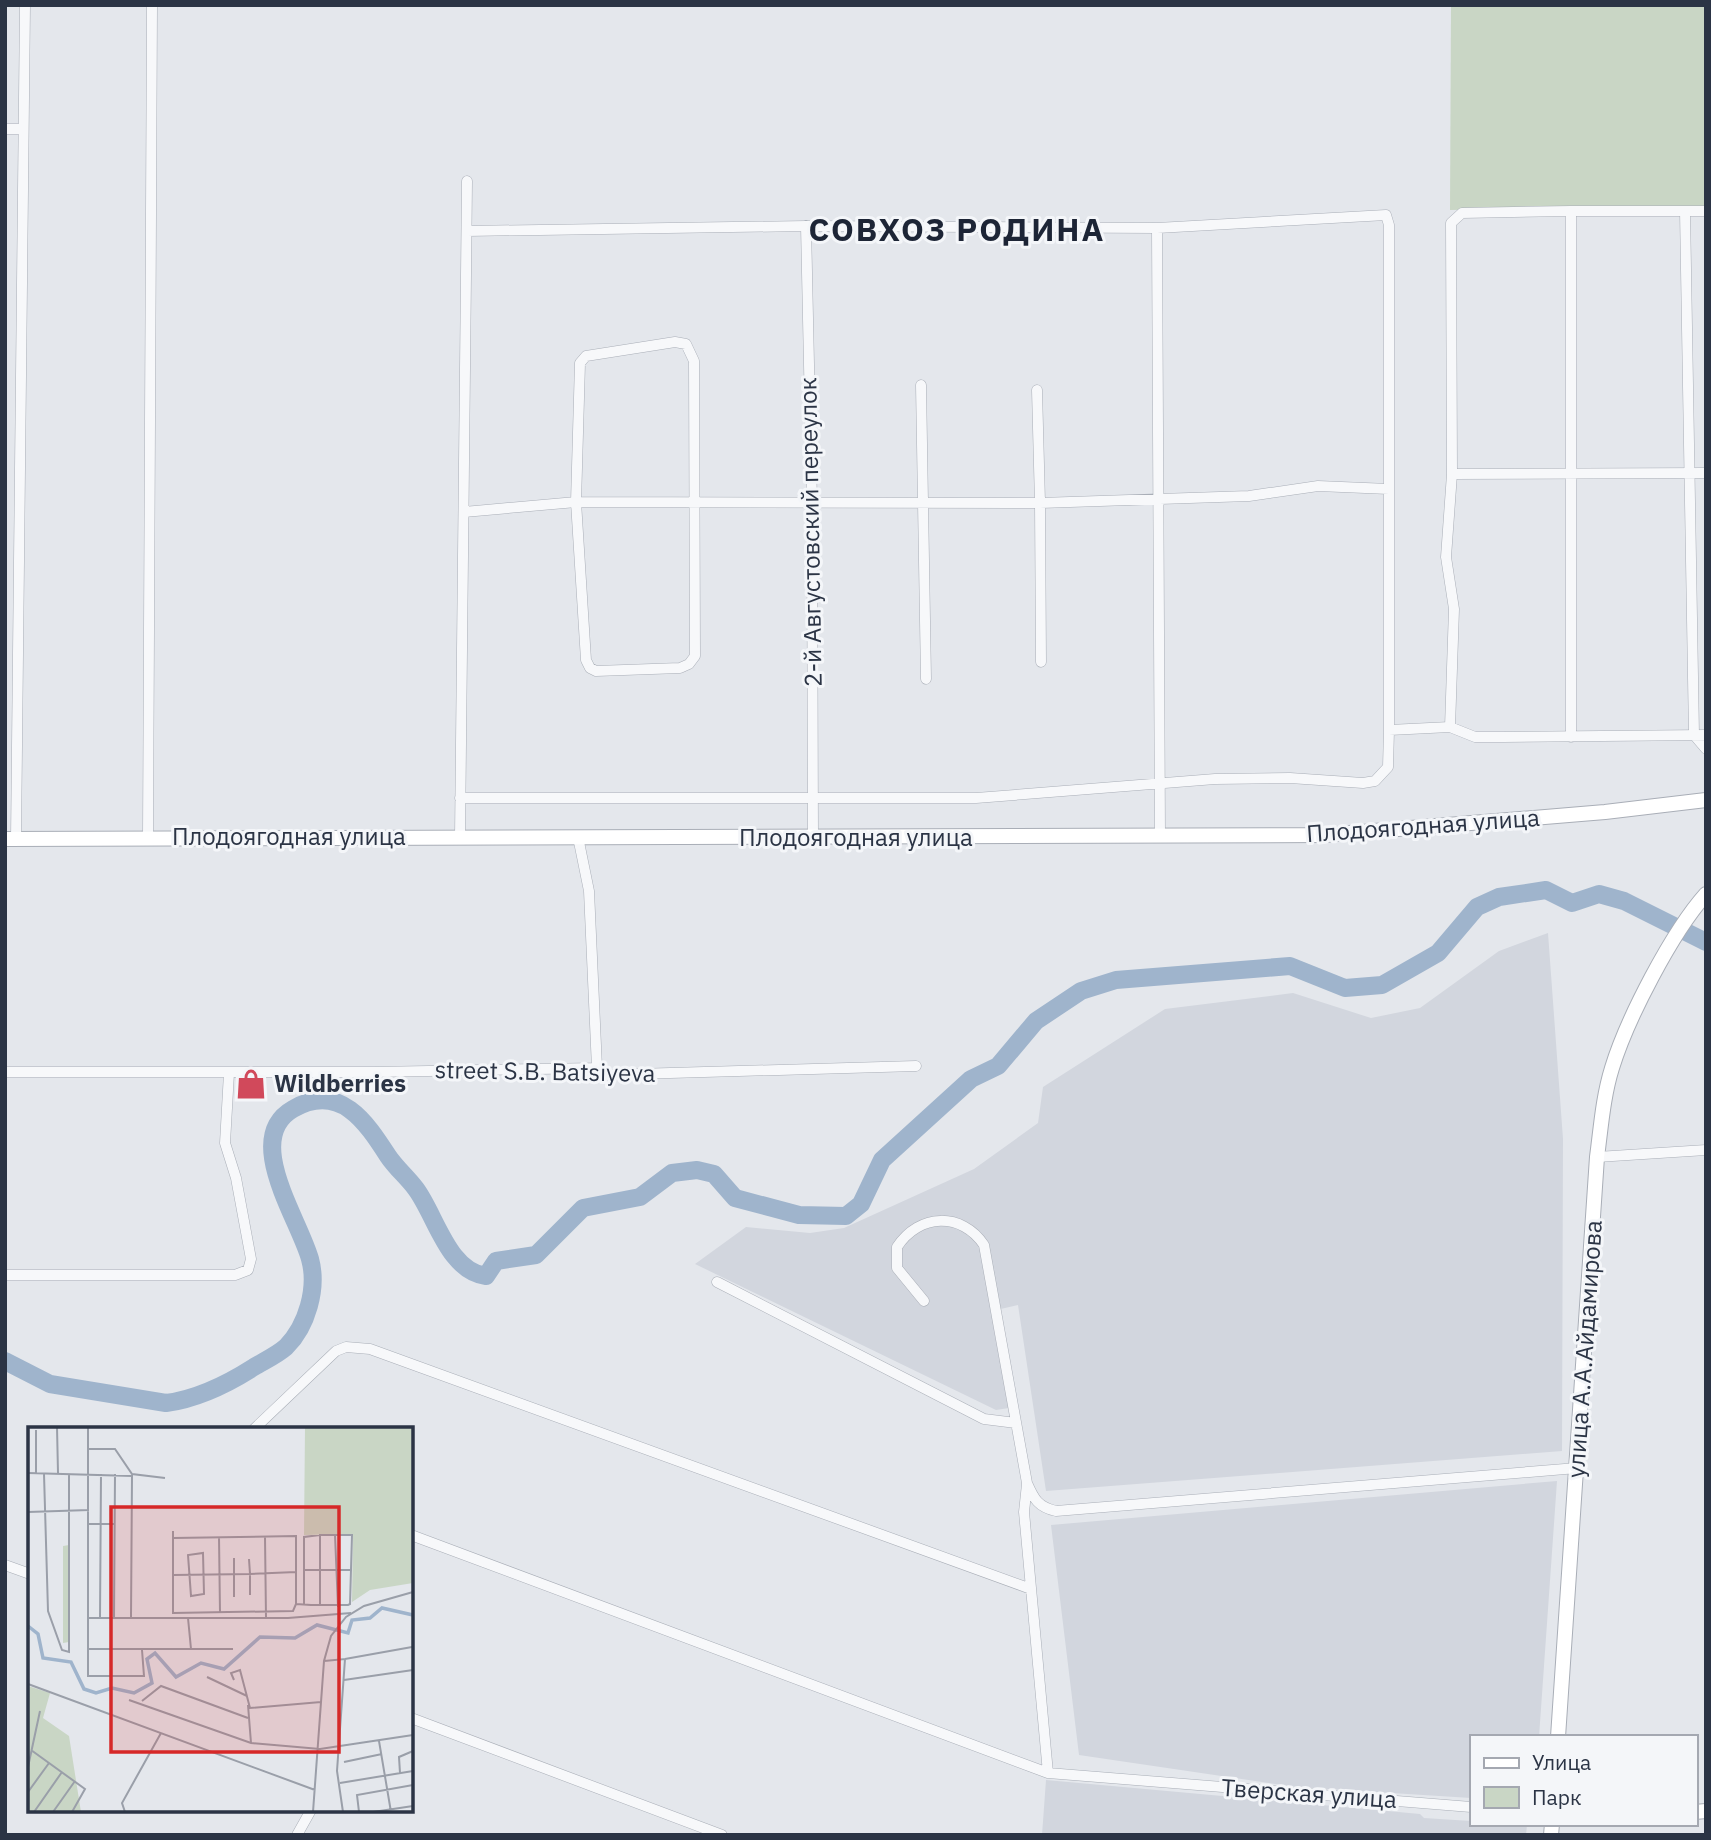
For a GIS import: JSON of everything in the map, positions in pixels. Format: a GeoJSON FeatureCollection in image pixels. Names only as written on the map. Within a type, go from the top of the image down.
{"type":"FeatureCollection","features":[{"type":"Feature","properties":{"kind":"street"},"geometry":{"type":"LineString","coordinates":[[11,839],[25,5]]}},
{"type":"Feature","properties":{"kind":"street"},"geometry":{"type":"LineString","coordinates":[[149,838],[152,5]]}},
{"type":"Feature","properties":{"kind":"street"},"geometry":{"type":"LineString","coordinates":[[5,129],[23,129]]}},
{"type":"Feature","properties":{"kind":"street"},"geometry":{"type":"LineString","coordinates":[[460,837],[467,181]]}},
{"type":"Feature","properties":{"kind":"street"},"geometry":{"type":"LineString","coordinates":[[1571,211],[1571,737]]}},
{"type":"Feature","properties":{"kind":"street"},"geometry":{"type":"LineString","coordinates":[[1685,211],[1694,735],[1706,749]]}},
{"type":"Feature","properties":{"kind":"street"},"geometry":{"type":"LineString","coordinates":[[1450,727],[1454,610],[1446,558],[1452,474],[1451,223],[1462,213],[1706,211]]}},
{"type":"Feature","properties":{"kind":"street"},"geometry":{"type":"LineString","coordinates":[[460,798],[815,796],[976,799],[1104,790],[1160,783],[1290,778],[1363,783],[1375,781],[1388,767],[1389,730],[1389,225],[1386,215],[1157,228],[806,226],[467,231]]}},
{"type":"Feature","properties":{"kind":"street","name":"2-й Августовский переулок"},"geometry":{"type":"LineString","coordinates":[[806,226],[812,503],[815,796],[813,838]]}},
{"type":"Feature","properties":{"kind":"street"},"geometry":{"type":"LineString","coordinates":[[1157,228],[1160,836]]}},
{"type":"Feature","properties":{"kind":"street"},"geometry":{"type":"LineString","coordinates":[[675,342],[686,345],[694,361],[695,656],[690,664],[680,668],[596,671],[590,668],[586,660],[576,502],[576,416],[582,359],[675,342]]}},
{"type":"Feature","properties":{"kind":"street"},"geometry":{"type":"LineString","coordinates":[[921,385],[926,679]]}},
{"type":"Feature","properties":{"kind":"street"},"geometry":{"type":"LineString","coordinates":[[1037,390],[1041,662]]}},
{"type":"Feature","properties":{"kind":"street"},"geometry":{"type":"LineString","coordinates":[[1452,474],[1706,473]]}},
{"type":"Feature","properties":{"kind":"street"},"geometry":{"type":"LineString","coordinates":[[464,512],[576,502],[1040,503],[1267,495],[1318,486],[1389,489]]}},
{"type":"Feature","properties":{"kind":"street"},"geometry":{"type":"LineString","coordinates":[[1389,730],[1450,727],[1475,737],[1706,735]]}},
{"type":"Feature","properties":{"kind":"street","name":"Плодоягодная улица"},"geometry":{"type":"LineString","coordinates":[[11,839],[1325,835],[1605,812],[1706,800]]}},
{"type":"Feature","properties":{"kind":"street"},"geometry":{"type":"LineString","coordinates":[[578,837],[589,891],[597,1068]]}},
{"type":"Feature","properties":{"kind":"street","name":"улица А.А.Айдамирова"},"geometry":{"type":"LineString","coordinates":[[1558,1735],[1597,1157],[1604,1096],[1612,1065],[1655,972],[1704,896]]}},
{"type":"Feature","properties":{"kind":"street","name":"street S.B. Batsiyeva"},"geometry":{"type":"LineString","coordinates":[[5,1072],[229,1073],[597,1068],[602,1075],[916,1066]]}},
{"type":"Feature","properties":{"kind":"street"},"geometry":{"type":"LineString","coordinates":[[5,1275],[235,1275],[248,1270],[251,1259],[236,1178],[225,1143],[229,1073]]}},
{"type":"Feature","properties":{"kind":"street"},"geometry":{"type":"LineString","coordinates":[[1597,1157],[1706,1150]]}},
{"type":"Feature","properties":{"kind":"street"},"geometry":{"type":"LineString","coordinates":[[923,1301],[897,1268],[897,1247],[912,1231],[925,1223],[942,1219],[969,1226],[984,1245],[1027,1483],[1035,1501],[1044,1508],[1056,1511],[1577,1468]]}},
{"type":"Feature","properties":{"kind":"street"},"geometry":{"type":"LineString","coordinates":[[717,1282],[984,1419],[1016,1423]]}},
{"type":"Feature","properties":{"kind":"street"},"geometry":{"type":"LineString","coordinates":[[256,1427],[336,1351],[346,1347],[370,1349],[1031,1589]]}},
{"type":"Feature","properties":{"kind":"street"},"geometry":{"type":"LineString","coordinates":[[1027,1483],[1024,1512],[1048,1773]]}},
{"type":"Feature","properties":{"kind":"street","name":"Тверская улица"},"geometry":{"type":"LineString","coordinates":[[413,1536],[1048,1773],[1470,1807]]}},
{"type":"Feature","properties":{"kind":"street"},"geometry":{"type":"LineString","coordinates":[[5,1565],[28,1573]]}},
{"type":"Feature","properties":{"kind":"street"},"geometry":{"type":"LineString","coordinates":[[413,1719],[722,1835]]}},
{"type":"Feature","properties":{"kind":"street"},"geometry":{"type":"LineString","coordinates":[[297,1835],[310,1812]]}},
{"type":"Feature","properties":{"kind":"shaded area"},"geometry":{"type":"Polygon","coordinates":[[[1548,933],[1563,1139],[1562,1451],[1046,1491],[1018,1305],[992,1311],[1009,1408],[996,1410],[695,1264],[746,1227],[810,1233],[844,1228],[974,1169],[1038,1123],[1043,1087],[1165,1009],[1293,993],[1371,1018],[1420,1008],[1499,951],[1548,933]]]}},
{"type":"Feature","properties":{"kind":"shaded area"},"geometry":{"type":"Polygon","coordinates":[[[1557,1481],[1539,1735],[1470,1735],[1470,1798],[1296,1787],[1079,1755],[1051,1525],[1557,1481]]]}},
{"type":"Feature","properties":{"kind":"shaded area"},"geometry":{"type":"Polygon","coordinates":[[[1046,1780],[1420,1814],[1424,1818],[1470,1821],[1470,1826],[1527,1826],[1526,1835],[1042,1835],[1046,1780]]]}},
{"type":"Feature","properties":{"kind":"green space"},"geometry":{"type":"Polygon","coordinates":[[[1451,5],[1706,5],[1706,206],[1450,210],[1451,5]]]}},
{"type":"Feature","properties":{"kind":"waterway"},"geometry":{"type":"LineString","coordinates":[[5,1361],[50,1384],[166,1403],[189,1398],[223,1384],[286,1347],[305,1318],[313,1282],[310,1259],[278,1180],[273,1159],[273,1139],[279,1122],[293,1109],[310,1102],[325,1100],[338,1103],[361,1119],[416,1189],[452,1253],[473,1272],[486,1276],[496,1261],[536,1255],[583,1208],[640,1197],[672,1173],[697,1170],[714,1174],[735,1198],[799,1215],[846,1216],[861,1204],[882,1160],[971,1079],[998,1066],[1036,1021],[1081,991],[1116,980],[1290,966],[1345,988],[1382,985],[1438,953],[1477,907],[1499,897],[1546,890],[1572,903],[1599,894],[1624,901],[1706,942]]}},
{"type":"Feature","properties":{"kind":"place","name":"Wildberries"},"geometry":{"type":"Point","coordinates":[251,1084]}},
{"type":"Feature","properties":{"kind":"district","name":"СОВХОЗ РОДИНА"},"geometry":{"type":"Point","coordinates":[957,230]}}]}
